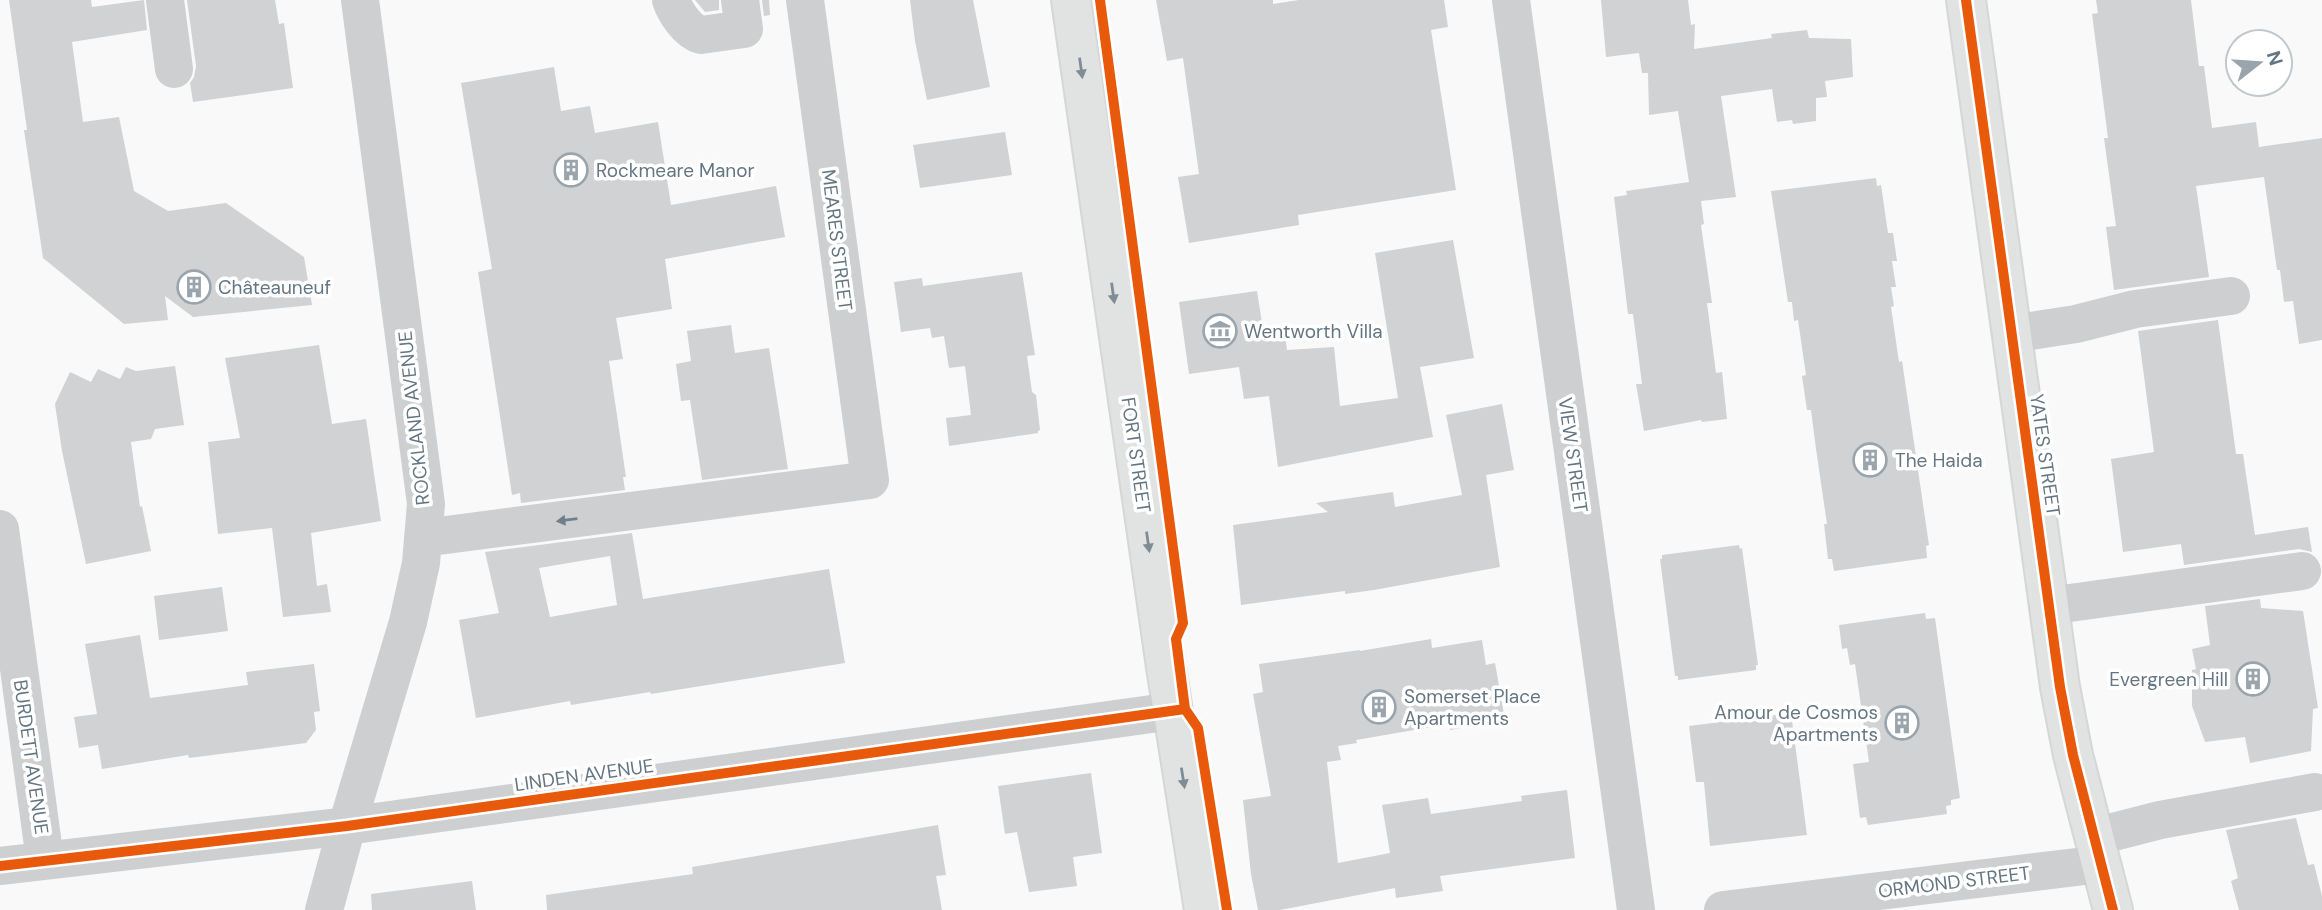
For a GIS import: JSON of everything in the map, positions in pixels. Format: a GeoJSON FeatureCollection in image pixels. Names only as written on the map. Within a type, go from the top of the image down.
{"type":"FeatureCollection","features":[{"type":"Feature","properties":{"kind":"main road","name":"FORT STREET"},"geometry":{"type":"LineString","coordinates":[[1071,0],[1172,711],[1204,910]]}},
{"type":"Feature","properties":{"kind":"main road","name":"YATES STREET"},"geometry":{"type":"LineString","coordinates":[[1966,0],[2063,701],[2113,910]]}},
{"type":"Feature","properties":{"kind":"street"},"geometry":{"type":"LineString","coordinates":[[165,0],[174,69]]}},
{"type":"Feature","properties":{"kind":"street","name":"ROCKLAND AVENUE"},"geometry":{"type":"LineString","coordinates":[[324,910],[408,622],[421,563],[426,504],[360,0]]}},
{"type":"Feature","properties":{"kind":"street"},"geometry":{"type":"LineString","coordinates":[[671,0],[675,11],[701,36],[744,29],[740,0]]}},
{"type":"Feature","properties":{"kind":"street","name":"MEARES STREET"},"geometry":{"type":"LineString","coordinates":[[423,538],[870,480],[805,0]]}},
{"type":"Feature","properties":{"kind":"street","name":"VIEW STREET"},"geometry":{"type":"LineString","coordinates":[[1511,0],[1636,910]]}},
{"type":"Feature","properties":{"kind":"street"},"geometry":{"type":"LineString","coordinates":[[2011,334],[2077,324],[2135,309],[2231,296]]}},
{"type":"Feature","properties":{"kind":"street","name":"BURDETT AVENUE"},"geometry":{"type":"LineString","coordinates":[[0,529],[45,860]]}},
{"type":"Feature","properties":{"kind":"street"},"geometry":{"type":"LineString","coordinates":[[2048,606],[2302,571]]}},
{"type":"Feature","properties":{"kind":"street","name":"LINDEN AVENUE"},"geometry":{"type":"LineString","coordinates":[[0,866],[347,826],[1172,711]]}},
{"type":"Feature","properties":{"kind":"street","name":"ORMOND STREET"},"geometry":{"type":"LineString","coordinates":[[1723,910],[2097,850],[2160,820],[2315,792]]}},
{"type":"Feature","properties":{"kind":"building","name":"Châteauneuf"},"geometry":{"type":"Polygon","coordinates":[[[9,0],[91,0],[92,7],[144,0],[147,30],[72,42],[83,122],[119,117],[134,191],[168,211],[226,203],[304,257],[312,305],[193,317],[165,296],[168,320],[124,324],[43,258],[24,130],[27,130],[9,0]]]}},
{"type":"Feature","properties":{"kind":"building"},"geometry":{"type":"Polygon","coordinates":[[[187,0],[275,0],[279,24],[284,23],[293,88],[193,102],[190,83],[196,66],[187,0]]]}},
{"type":"Feature","properties":{"kind":"building"},"geometry":{"type":"Polygon","coordinates":[[[695,0],[719,0],[719,10],[705,12],[695,0]]]}},
{"type":"Feature","properties":{"kind":"building"},"geometry":{"type":"Polygon","coordinates":[[[762,0],[769,0],[770,15],[764,16],[762,0]]]}},
{"type":"Feature","properties":{"kind":"building"},"geometry":{"type":"Polygon","coordinates":[[[910,0],[973,0],[990,87],[927,100],[910,0]]]}},
{"type":"Feature","properties":{"kind":"building"},"geometry":{"type":"Polygon","coordinates":[[[1156,0],[1273,0],[1273,4],[1299,0],[1444,0],[1448,27],[1431,30],[1456,190],[1298,215],[1299,225],[1189,243],[1178,177],[1199,174],[1183,58],[1167,61],[1156,0]]]}},
{"type":"Feature","properties":{"kind":"building"},"geometry":{"type":"Polygon","coordinates":[[[1601,0],[1688,0],[1691,25],[1695,24],[1694,49],[1807,30],[1809,38],[1851,39],[1853,77],[1825,81],[1827,97],[1816,98],[1816,121],[1793,124],[1792,120],[1777,122],[1772,89],[1721,96],[1736,197],[1701,201],[1704,224],[1701,225],[1712,303],[1707,303],[1716,373],[1722,372],[1727,419],[1701,420],[1644,431],[1636,384],[1642,384],[1633,314],[1628,314],[1614,197],[1627,195],[1626,191],[1689,182],[1678,111],[1649,115],[1648,73],[1642,73],[1639,53],[1606,57],[1601,0]]]}},
{"type":"Feature","properties":{"kind":"building"},"geometry":{"type":"Polygon","coordinates":[[[2096,0],[2191,0],[2199,66],[2204,66],[2212,128],[2256,122],[2259,147],[2322,138],[2322,340],[2299,344],[2293,301],[2284,302],[2264,177],[2196,186],[2209,277],[2114,290],[2106,227],[2116,226],[2092,14],[2098,13],[2096,0]]]}},
{"type":"Feature","properties":{"kind":"building"},"geometry":{"type":"Polygon","coordinates":[[[554,67],[561,111],[590,106],[595,133],[658,122],[671,205],[776,186],[785,237],[665,259],[672,309],[616,318],[623,359],[609,361],[626,477],[623,477],[625,490],[521,503],[520,493],[512,495],[478,272],[492,269],[461,83],[554,67]]]}},
{"type":"Feature","properties":{"kind":"building"},"geometry":{"type":"Polygon","coordinates":[[[1005,132],[1012,175],[920,188],[913,145],[1005,132]]]}},
{"type":"Feature","properties":{"kind":"building"},"geometry":{"type":"Polygon","coordinates":[[[1876,178],[1877,186],[1881,185],[1888,233],[1893,233],[1897,261],[1892,261],[1896,287],[1891,287],[1894,306],[1891,307],[1899,362],[1902,361],[1929,545],[1926,546],[1927,558],[1834,571],[1832,559],[1828,559],[1824,524],[1827,524],[1811,410],[1807,410],[1802,376],[1806,375],[1798,320],[1794,321],[1792,302],[1788,302],[1771,191],[1876,178]]]}},
{"type":"Feature","properties":{"kind":"building"},"geometry":{"type":"Polygon","coordinates":[[[1453,240],[1474,358],[1420,367],[1433,437],[1278,467],[1269,396],[1244,399],[1239,367],[1189,374],[1179,302],[1257,291],[1263,329],[1284,326],[1287,350],[1334,347],[1340,406],[1398,398],[1375,253],[1453,240]]]}},
{"type":"Feature","properties":{"kind":"building"},"geometry":{"type":"Polygon","coordinates":[[[1022,272],[1035,355],[1027,356],[1032,392],[1036,395],[1040,430],[1038,433],[949,446],[946,418],[971,415],[965,366],[949,368],[944,336],[932,338],[930,328],[901,332],[894,282],[922,278],[923,286],[1022,272]]]}},
{"type":"Feature","properties":{"kind":"building"},"geometry":{"type":"Polygon","coordinates":[[[2218,320],[2236,454],[2243,454],[2255,535],[2308,527],[2312,552],[2299,549],[2184,565],[2181,544],[2123,552],[2111,459],[2154,452],[2138,331],[2218,320]]]}},
{"type":"Feature","properties":{"kind":"building"},"geometry":{"type":"Polygon","coordinates":[[[731,325],[735,353],[769,348],[788,469],[702,480],[690,400],[681,401],[676,364],[691,361],[687,331],[731,325]]]}},
{"type":"Feature","properties":{"kind":"building"},"geometry":{"type":"Polygon","coordinates":[[[319,345],[332,424],[366,419],[381,521],[311,533],[317,586],[327,584],[331,612],[283,617],[272,528],[218,534],[208,442],[240,438],[225,358],[319,345]]]}},
{"type":"Feature","properties":{"kind":"building"},"geometry":{"type":"Polygon","coordinates":[[[175,366],[184,425],[155,429],[151,439],[131,442],[140,507],[142,506],[151,551],[86,564],[55,404],[70,372],[91,382],[98,369],[120,379],[126,367],[136,371],[175,366]]]}},
{"type":"Feature","properties":{"kind":"building"},"geometry":{"type":"Polygon","coordinates":[[[1502,404],[1514,470],[1486,475],[1500,567],[1374,590],[1345,594],[1345,591],[1241,605],[1233,525],[1328,512],[1316,503],[1393,492],[1395,507],[1462,495],[1446,415],[1502,404]]]}},
{"type":"Feature","properties":{"kind":"building"},"geometry":{"type":"Polygon","coordinates":[[[632,533],[643,599],[829,569],[845,663],[651,694],[650,692],[571,705],[570,701],[476,718],[459,620],[499,613],[485,552],[632,533]],[[610,556],[539,568],[550,617],[617,605],[610,556]]]}},
{"type":"Feature","properties":{"kind":"building"},"geometry":{"type":"Polygon","coordinates":[[[1739,545],[1740,549],[1742,548],[1758,665],[1756,670],[1678,680],[1678,676],[1675,676],[1660,559],[1662,555],[1739,545]]]}},
{"type":"Feature","properties":{"kind":"building"},"geometry":{"type":"Polygon","coordinates":[[[222,587],[228,631],[159,640],[154,596],[222,587]]]}},
{"type":"Feature","properties":{"kind":"building","name":"Evergreen Hill"},"geometry":{"type":"Polygon","coordinates":[[[2260,599],[2261,608],[2303,611],[2318,708],[2313,709],[2311,751],[2250,763],[2245,737],[2205,742],[2192,706],[2192,670],[2196,669],[2192,649],[2210,645],[2205,606],[2260,599]]]}},
{"type":"Feature","properties":{"kind":"building","name":"Amour de Cosmos Apartments"},"geometry":{"type":"Polygon","coordinates":[[[1925,613],[1926,619],[1935,618],[1960,798],[1951,800],[1951,805],[1946,806],[1947,814],[1868,825],[1866,817],[1860,818],[1853,764],[1869,762],[1855,664],[1850,665],[1847,648],[1842,649],[1839,625],[1925,613]]]}},
{"type":"Feature","properties":{"kind":"building"},"geometry":{"type":"Polygon","coordinates":[[[140,635],[150,698],[248,685],[246,672],[314,664],[320,711],[314,712],[316,730],[306,743],[189,758],[188,755],[102,769],[98,745],[79,748],[74,717],[97,714],[85,644],[140,635]]]}},
{"type":"Feature","properties":{"kind":"building"},"geometry":{"type":"Polygon","coordinates":[[[1431,639],[1432,648],[1482,640],[1486,665],[1495,663],[1505,720],[1450,730],[1449,724],[1356,740],[1357,743],[1338,746],[1341,760],[1327,762],[1338,863],[1390,853],[1382,805],[1428,798],[1431,814],[1522,801],[1521,796],[1567,790],[1575,858],[1440,876],[1443,891],[1396,898],[1395,888],[1280,910],[1258,910],[1243,800],[1271,796],[1253,694],[1263,692],[1259,664],[1431,639]]]}},
{"type":"Feature","properties":{"kind":"building"},"geometry":{"type":"Polygon","coordinates":[[[1791,713],[1807,835],[1710,846],[1704,782],[1696,782],[1689,726],[1791,713]]]}},
{"type":"Feature","properties":{"kind":"building"},"geometry":{"type":"Polygon","coordinates":[[[1091,773],[1102,853],[1073,857],[1077,886],[1029,892],[1017,832],[1005,834],[998,786],[1091,773]]]}},
{"type":"Feature","properties":{"kind":"building"},"geometry":{"type":"Polygon","coordinates":[[[2296,818],[2308,865],[2314,864],[2322,896],[2322,910],[2239,910],[2231,881],[2238,878],[2226,830],[2296,818]]]}},
{"type":"Feature","properties":{"kind":"building"},"geometry":{"type":"Polygon","coordinates":[[[938,825],[946,875],[936,876],[942,910],[547,910],[546,895],[693,874],[692,867],[938,825]]]}},
{"type":"Feature","properties":{"kind":"building"},"geometry":{"type":"Polygon","coordinates":[[[472,881],[476,910],[372,910],[371,894],[472,881]]]}},
{"type":"Feature","properties":{"kind":"cycle path"},"geometry":{"type":"LineString","coordinates":[[1100,0],[1183,623],[1176,639],[1185,709],[1198,728],[1227,910]]}},
{"type":"Feature","properties":{"kind":"cycle path"},"geometry":{"type":"LineString","coordinates":[[1966,0],[2060,687],[2073,755],[2113,910]]}},
{"type":"Feature","properties":{"kind":"cycle path"},"geometry":{"type":"LineString","coordinates":[[0,866],[347,826],[1185,709]]}},
{"type":"Feature","properties":{"kind":"place","name":"Rockmeare Manor"},"geometry":{"type":"Point","coordinates":[571,170]}},
{"type":"Feature","properties":{"kind":"place","name":"Châteauneuf"},"geometry":{"type":"Point","coordinates":[194,287]}},
{"type":"Feature","properties":{"kind":"place","name":"Wentworth Villa"},"geometry":{"type":"Point","coordinates":[1220,331]}},
{"type":"Feature","properties":{"kind":"place","name":"The Haida"},"geometry":{"type":"Point","coordinates":[1870,460]}},
{"type":"Feature","properties":{"kind":"place","name":"Evergreen Hill"},"geometry":{"type":"Point","coordinates":[2253,679]}},
{"type":"Feature","properties":{"kind":"place","name":"Somerset Place Apartments"},"geometry":{"type":"Point","coordinates":[1379,707]}},
{"type":"Feature","properties":{"kind":"place","name":"Amour de Cosmos Apartments"},"geometry":{"type":"Point","coordinates":[1902,723]}}]}
